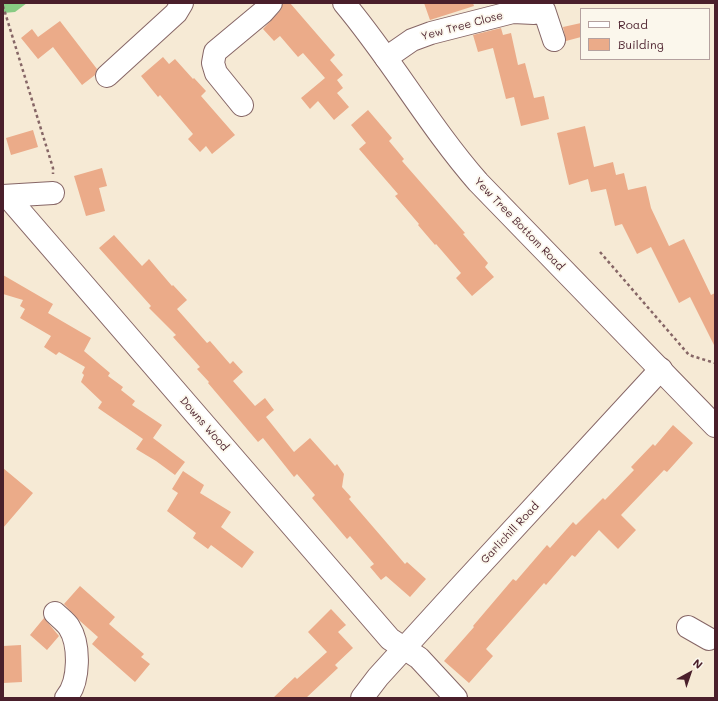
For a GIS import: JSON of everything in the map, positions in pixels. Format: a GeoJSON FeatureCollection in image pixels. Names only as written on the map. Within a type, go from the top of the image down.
{"type":"FeatureCollection","features":[{"type":"Feature","properties":{"kind":"street"},"geometry":{"type":"LineString","coordinates":[[107,76],[176,14],[182,3]]}},
{"type":"Feature","properties":{"kind":"street"},"geometry":{"type":"LineString","coordinates":[[242,105],[216,73],[213,63],[215,52],[263,12],[270,3]]}},
{"type":"Feature","properties":{"kind":"street","name":"Yew Tree Bottom Road"},"geometry":{"type":"LineString","coordinates":[[344,3],[386,58],[443,139],[478,182],[715,425]]}},
{"type":"Feature","properties":{"kind":"street","name":"Yew Tree Close"},"geometry":{"type":"LineString","coordinates":[[386,58],[412,40],[431,33],[514,12],[534,13],[549,6],[554,40]]}},
{"type":"Feature","properties":{"kind":"street","name":"Downs Wood"},"geometry":{"type":"LineString","coordinates":[[5,196],[53,193]]}},
{"type":"Feature","properties":{"kind":"street","name":"Downs Wood"},"geometry":{"type":"LineString","coordinates":[[5,196],[390,639],[419,658],[456,698]]}},
{"type":"Feature","properties":{"kind":"street","name":"Garlichill Road"},"geometry":{"type":"LineString","coordinates":[[362,698],[378,677],[661,369]]}},
{"type":"Feature","properties":{"kind":"street"},"geometry":{"type":"LineString","coordinates":[[56,613],[68,626],[75,640],[75,683],[66,698]]}},
{"type":"Feature","properties":{"kind":"street"},"geometry":{"type":"LineString","coordinates":[[688,627],[713,638]]}},
{"type":"Feature","properties":{"kind":"path"},"geometry":{"type":"LineString","coordinates":[[3,6],[53,168],[53,193]]}},
{"type":"Feature","properties":{"kind":"path"},"geometry":{"type":"LineString","coordinates":[[600,252],[689,355],[715,363]]}},
{"type":"Feature","properties":{"kind":"green space"},"geometry":{"type":"Polygon","coordinates":[[[3,3],[27,3],[15,12],[3,13],[3,3]]]}},
{"type":"Feature","properties":{"kind":"building"},"geometry":{"type":"Polygon","coordinates":[[[283,3],[290,3],[335,55],[330,60],[343,75],[337,80],[343,88],[337,93],[349,107],[334,120],[318,101],[310,109],[301,98],[325,78],[303,53],[298,57],[280,36],[274,41],[263,29],[280,11],[283,3]]]}},
{"type":"Feature","properties":{"kind":"building"},"geometry":{"type":"Polygon","coordinates":[[[424,3],[473,3],[474,6],[430,20],[424,3]]]}},
{"type":"Feature","properties":{"kind":"building"},"geometry":{"type":"Polygon","coordinates":[[[60,21],[97,69],[95,75],[82,85],[53,47],[38,59],[21,38],[32,29],[38,37],[60,21]]]}},
{"type":"Feature","properties":{"kind":"building"},"geometry":{"type":"Polygon","coordinates":[[[580,23],[580,37],[566,41],[563,27],[580,23]]]}},
{"type":"Feature","properties":{"kind":"building"},"geometry":{"type":"Polygon","coordinates":[[[501,28],[503,35],[511,33],[518,65],[525,63],[534,98],[544,96],[549,119],[521,126],[514,97],[506,99],[493,48],[478,52],[473,35],[501,28]]]}},
{"type":"Feature","properties":{"kind":"building"},"geometry":{"type":"Polygon","coordinates":[[[163,57],[169,64],[175,59],[206,91],[201,96],[235,135],[212,154],[206,146],[200,152],[188,139],[193,134],[160,95],[158,97],[141,76],[163,57]]]}},
{"type":"Feature","properties":{"kind":"building"},"geometry":{"type":"Polygon","coordinates":[[[368,110],[392,138],[389,141],[404,159],[402,161],[465,233],[463,234],[488,263],[485,267],[494,277],[472,296],[456,278],[461,273],[418,225],[419,224],[395,196],[398,194],[359,149],[366,143],[351,125],[368,110]]]}},
{"type":"Feature","properties":{"kind":"building"},"geometry":{"type":"Polygon","coordinates":[[[585,126],[594,167],[613,162],[616,175],[624,173],[628,190],[646,186],[651,208],[669,246],[684,239],[711,295],[715,293],[715,347],[690,297],[679,303],[651,247],[637,254],[622,224],[615,226],[606,189],[591,192],[588,179],[569,185],[557,133],[585,126]]]}},
{"type":"Feature","properties":{"kind":"building"},"geometry":{"type":"Polygon","coordinates":[[[33,130],[38,147],[11,155],[6,138],[33,130]]]}},
{"type":"Feature","properties":{"kind":"building"},"geometry":{"type":"Polygon","coordinates":[[[102,168],[107,186],[99,188],[105,211],[86,216],[74,176],[102,168]]]}},
{"type":"Feature","properties":{"kind":"building"},"geometry":{"type":"Polygon","coordinates":[[[114,235],[142,266],[149,259],[172,286],[173,285],[187,300],[177,309],[207,343],[210,341],[230,364],[233,361],[243,372],[233,381],[255,406],[265,398],[274,410],[266,417],[294,452],[310,438],[335,466],[337,464],[344,474],[342,487],[351,497],[349,499],[405,564],[407,562],[426,579],[410,597],[386,576],[381,580],[370,567],[374,564],[350,536],[347,539],[312,498],[315,495],[297,474],[294,477],[263,438],[258,442],[208,383],[209,382],[197,369],[200,367],[173,337],[176,335],[149,308],[151,306],[99,248],[114,235]]]}},
{"type":"Feature","properties":{"kind":"building"},"geometry":{"type":"Polygon","coordinates":[[[3,275],[53,304],[48,313],[91,338],[84,351],[110,373],[108,376],[123,387],[121,390],[135,401],[132,405],[162,425],[153,438],[185,462],[175,475],[136,449],[143,439],[98,408],[102,402],[81,382],[84,375],[82,373],[85,367],[59,352],[56,355],[44,347],[51,336],[20,318],[25,309],[20,306],[23,300],[3,294],[3,275]]]}},
{"type":"Feature","properties":{"kind":"building"},"geometry":{"type":"Polygon","coordinates":[[[673,425],[693,443],[667,472],[664,470],[621,515],[636,530],[618,549],[599,530],[575,557],[572,555],[546,585],[544,583],[486,649],[493,656],[469,683],[444,661],[513,579],[516,581],[547,545],[550,548],[573,522],[576,525],[603,498],[605,500],[634,470],[631,467],[653,444],[655,446],[673,425]]]}},
{"type":"Feature","properties":{"kind":"building"},"geometry":{"type":"Polygon","coordinates":[[[3,468],[33,493],[3,528],[3,468]]]}},
{"type":"Feature","properties":{"kind":"building"},"geometry":{"type":"Polygon","coordinates":[[[183,471],[204,485],[200,493],[231,512],[221,527],[254,552],[242,568],[211,545],[208,549],[193,538],[196,533],[167,511],[178,493],[172,489],[183,471]]]}},
{"type":"Feature","properties":{"kind":"building"},"geometry":{"type":"Polygon","coordinates":[[[80,586],[115,617],[109,624],[144,654],[141,657],[150,664],[135,682],[92,644],[98,637],[64,604],[80,586]]]}},
{"type":"Feature","properties":{"kind":"building"},"geometry":{"type":"Polygon","coordinates":[[[331,609],[346,625],[338,632],[353,648],[335,665],[338,668],[306,698],[273,698],[295,677],[297,679],[327,652],[308,632],[331,609]]]}},
{"type":"Feature","properties":{"kind":"building"},"geometry":{"type":"Polygon","coordinates":[[[44,618],[59,636],[47,650],[30,635],[44,618]]]}},
{"type":"Feature","properties":{"kind":"building"},"geometry":{"type":"Polygon","coordinates":[[[21,645],[22,682],[3,683],[3,646],[21,645]]]}}]}
